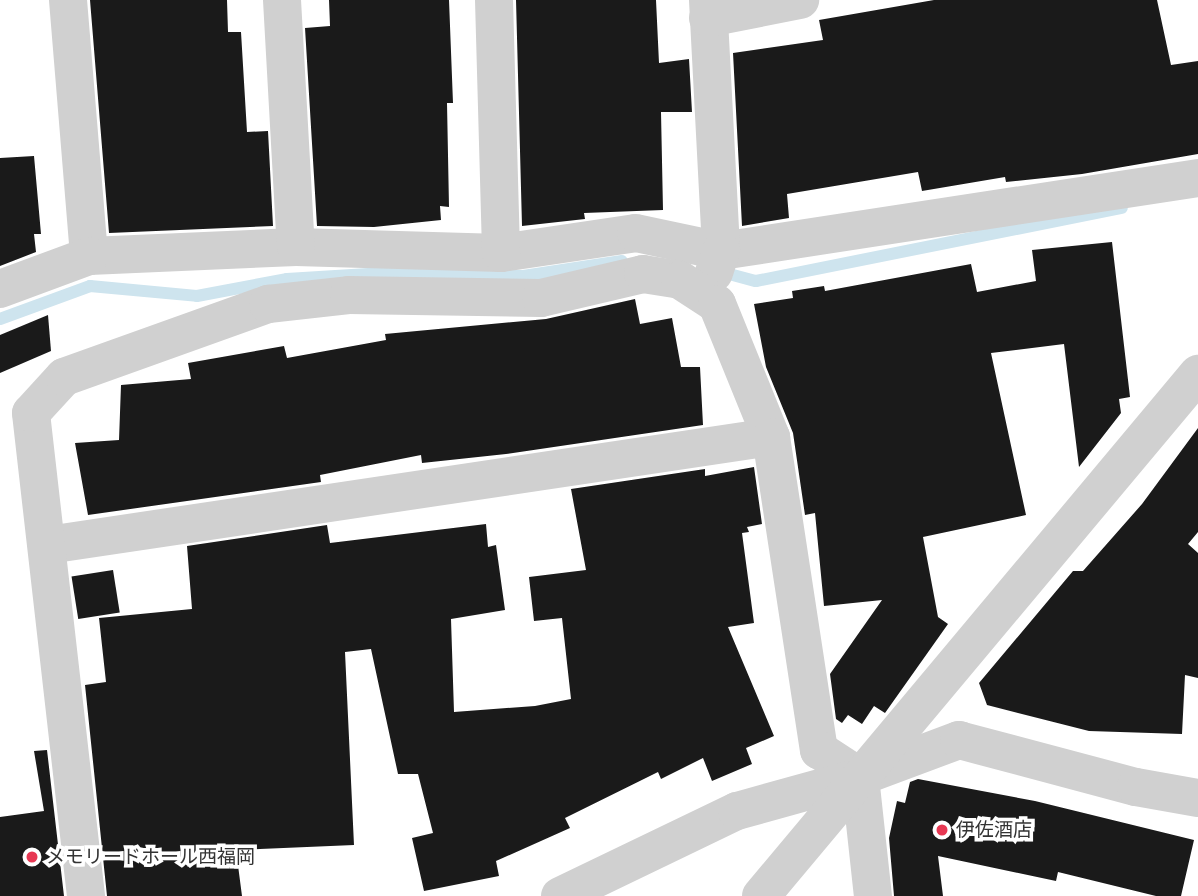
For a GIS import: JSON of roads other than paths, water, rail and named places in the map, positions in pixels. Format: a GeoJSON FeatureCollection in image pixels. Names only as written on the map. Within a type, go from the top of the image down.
{"type":"FeatureCollection","features":[{"type":"Feature","properties":{"kind":"street"},"geometry":{"type":"LineString","coordinates":[[68,0],[89,256]]}},
{"type":"Feature","properties":{"kind":"street"},"geometry":{"type":"LineString","coordinates":[[282,0],[296,247]]}},
{"type":"Feature","properties":{"kind":"street"},"geometry":{"type":"LineString","coordinates":[[494,0],[501,253]]}},
{"type":"Feature","properties":{"kind":"street"},"geometry":{"type":"LineString","coordinates":[[706,296],[721,251],[708,9],[800,0]]}},
{"type":"Feature","properties":{"kind":"street"},"geometry":{"type":"LineString","coordinates":[[0,289],[89,256],[296,247],[501,253],[636,233],[721,251],[1198,178]]}},
{"type":"Feature","properties":{"kind":"street"},"geometry":{"type":"LineString","coordinates":[[636,233],[643,274]]}},
{"type":"Feature","properties":{"kind":"street"},"geometry":{"type":"LineString","coordinates":[[86,896],[31,412],[64,377],[268,304],[349,295],[541,299],[643,274],[680,280],[717,304],[771,438],[819,750],[860,777]]}},
{"type":"Feature","properties":{"kind":"street"},"geometry":{"type":"LineString","coordinates":[[761,896],[1016,597],[1198,374]]}},
{"type":"Feature","properties":{"kind":"street"},"geometry":{"type":"LineString","coordinates":[[48,545],[771,438]]}},
{"type":"Feature","properties":{"kind":"street"},"geometry":{"type":"LineString","coordinates":[[560,896],[737,811],[860,777],[959,740],[1136,787],[1198,798]]}},
{"type":"Feature","properties":{"kind":"street"},"geometry":{"type":"LineString","coordinates":[[860,777],[873,896]]}},
{"type":"Feature","properties":{"kind":"waterway"},"geometry":{"type":"LineString","coordinates":[[718,271],[756,281],[1122,208]]}},
{"type":"Feature","properties":{"kind":"waterway"},"geometry":{"type":"LineString","coordinates":[[0,319],[90,286],[197,296],[287,279],[384,273],[523,276],[622,261]]}},
{"type":"Feature","properties":{"kind":"place","name":"伊佐酒店"},"geometry":{"type":"Point","coordinates":[942,830]}},
{"type":"Feature","properties":{"kind":"place","name":"メモリードホール西福岡"},"geometry":{"type":"Point","coordinates":[32,857]}}]}
